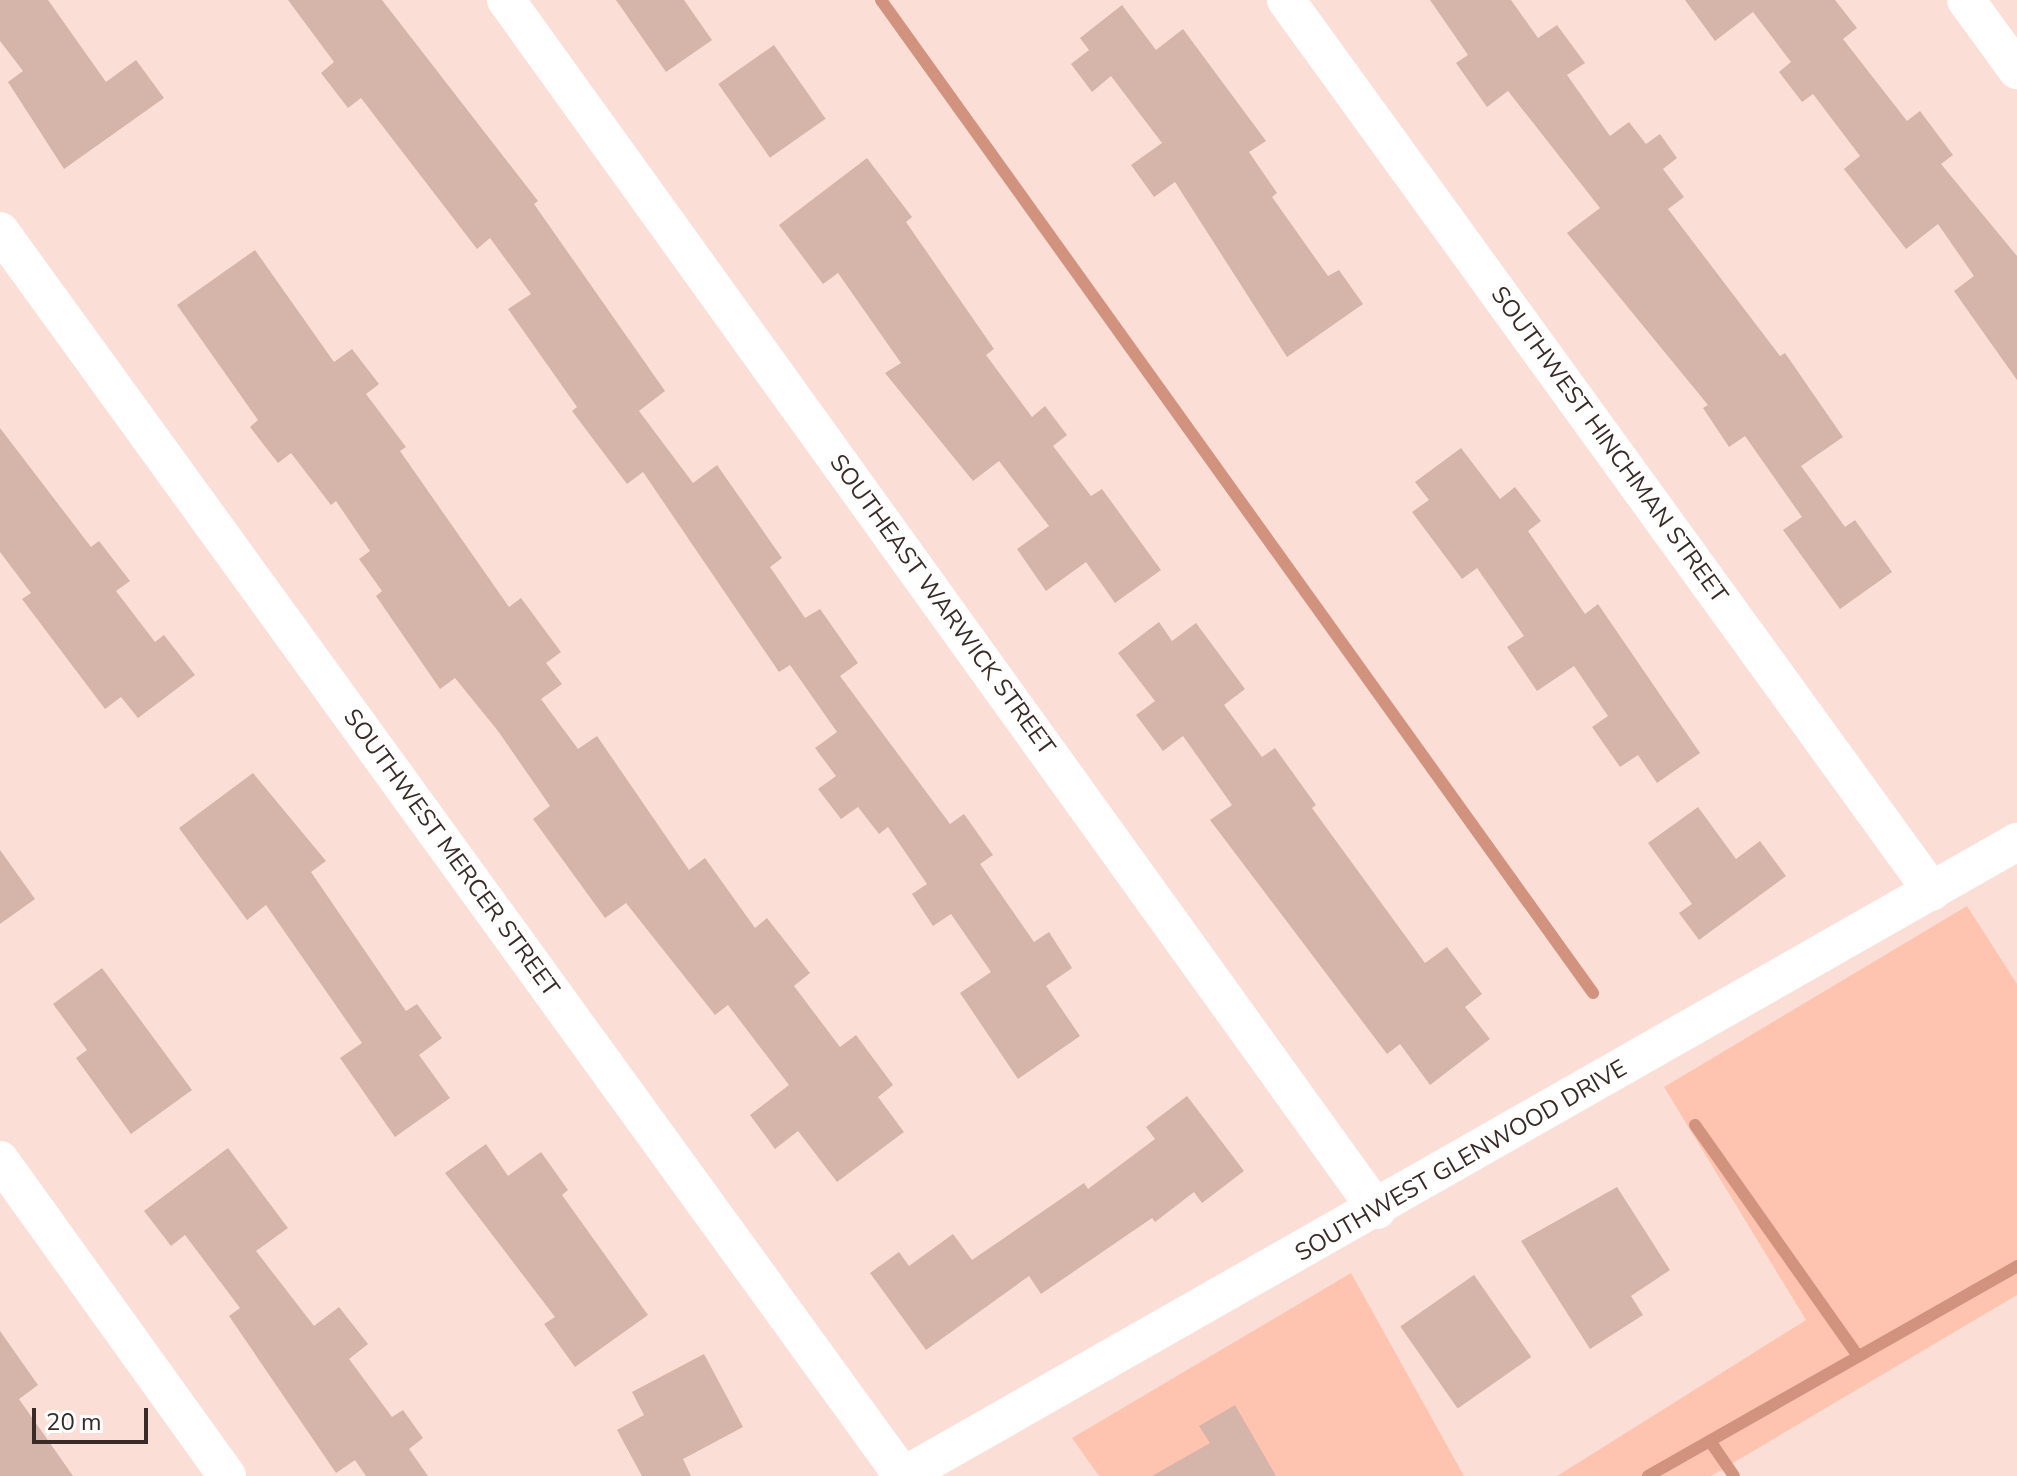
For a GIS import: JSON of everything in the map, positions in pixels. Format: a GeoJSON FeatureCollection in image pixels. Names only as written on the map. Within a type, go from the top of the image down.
{"type":"FeatureCollection","features":[{"type":"Feature","properties":{"kind":"street","name":"SOUTHEAST WARWICK STREET"},"geometry":{"type":"LineString","coordinates":[[506,0],[1377,1210]]}},
{"type":"Feature","properties":{"kind":"street","name":"SOUTHWEST HINCHMAN STREET"},"geometry":{"type":"LineString","coordinates":[[1286,0],[1932,891]]}},
{"type":"Feature","properties":{"kind":"street"},"geometry":{"type":"LineString","coordinates":[[1966,0],[2017,70]]}},
{"type":"Feature","properties":{"kind":"street","name":"SOUTHWEST MERCER STREET"},"geometry":{"type":"LineString","coordinates":[[0,231],[903,1476]]}},
{"type":"Feature","properties":{"kind":"street","name":"SOUTHWEST GLENWOOD DRIVE"},"geometry":{"type":"LineString","coordinates":[[903,1476],[1377,1210],[2017,842]]}},
{"type":"Feature","properties":{"kind":"street"},"geometry":{"type":"LineString","coordinates":[[0,1160],[227,1476]]}},
{"type":"Feature","properties":{"kind":"shaded area"},"geometry":{"type":"Polygon","coordinates":[[[1967,906],[2017,984],[2017,1295],[1711,1476],[1557,1476],[1806,1320],[1664,1087],[1967,906]]]}},
{"type":"Feature","properties":{"kind":"shaded area"},"geometry":{"type":"Polygon","coordinates":[[[1351,1273],[1464,1476],[1099,1476],[1072,1438],[1351,1273]]]}},
{"type":"Feature","properties":{"kind":"building"},"geometry":{"type":"Polygon","coordinates":[[[0,0],[48,0],[106,82],[136,60],[164,98],[64,169],[8,82],[23,71],[0,41],[0,0]]]}},
{"type":"Feature","properties":{"kind":"building"},"geometry":{"type":"Polygon","coordinates":[[[288,0],[382,0],[538,201],[534,204],[665,391],[639,411],[693,483],[717,465],[782,558],[770,567],[805,618],[820,609],[858,663],[840,676],[950,824],[964,814],[993,855],[980,864],[1034,942],[1049,932],[1072,968],[1046,986],[1080,1036],[1018,1079],[960,993],[991,972],[951,914],[933,926],[912,894],[927,884],[888,827],[879,834],[858,807],[841,819],[818,789],[836,776],[815,748],[837,732],[790,665],[779,672],[643,472],[627,484],[572,411],[577,407],[508,309],[531,294],[490,238],[477,249],[361,98],[348,108],[321,73],[334,62],[288,0]]]}},
{"type":"Feature","properties":{"kind":"building"},"geometry":{"type":"Polygon","coordinates":[[[616,0],[684,0],[712,40],[666,72],[616,0]]]}},
{"type":"Feature","properties":{"kind":"building"},"geometry":{"type":"Polygon","coordinates":[[[1430,0],[1511,0],[1538,38],[1557,25],[1585,63],[1567,75],[1610,136],[1629,122],[1646,144],[1660,134],[1677,158],[1663,169],[1684,197],[1668,209],[1780,356],[1785,353],[1843,437],[1801,466],[1845,527],[1855,520],[1892,572],[1840,609],[1783,530],[1802,517],[1745,436],[1729,447],[1703,408],[1708,405],[1567,233],[1600,208],[1508,91],[1487,107],[1456,63],[1468,55],[1430,0]]]}},
{"type":"Feature","properties":{"kind":"building"},"geometry":{"type":"Polygon","coordinates":[[[1685,0],[1835,0],[1857,28],[1843,39],[1907,121],[1920,111],[1953,155],[1941,164],[2017,256],[2017,380],[1954,291],[1974,276],[1938,224],[1906,249],[1844,169],[1860,156],[1813,94],[1802,102],[1779,72],[1791,62],[1753,12],[1715,41],[1685,0]]]}},
{"type":"Feature","properties":{"kind":"building"},"geometry":{"type":"Polygon","coordinates":[[[1122,5],[1156,50],[1183,29],[1266,141],[1249,152],[1277,193],[1272,197],[1328,276],[1339,270],[1363,304],[1287,357],[1175,182],[1154,197],[1131,165],[1162,143],[1111,76],[1092,92],[1071,64],[1089,50],[1080,38],[1122,5]]]}},
{"type":"Feature","properties":{"kind":"building"},"geometry":{"type":"Polygon","coordinates":[[[774,45],[826,119],[770,158],[718,84],[774,45]]]}},
{"type":"Feature","properties":{"kind":"building"},"geometry":{"type":"Polygon","coordinates":[[[867,158],[912,217],[906,222],[994,349],[986,355],[1032,417],[1045,406],[1067,435],[1053,446],[1091,496],[1102,489],[1161,570],[1115,603],[1086,562],[1046,591],[1017,549],[1049,526],[999,461],[973,481],[885,373],[901,363],[838,273],[823,284],[779,225],[867,158]]]}},
{"type":"Feature","properties":{"kind":"building"},"geometry":{"type":"Polygon","coordinates":[[[255,250],[334,362],[352,349],[379,384],[366,394],[406,447],[400,451],[509,607],[521,598],[561,652],[546,663],[562,684],[541,699],[578,749],[597,736],[689,870],[705,858],[755,928],[767,918],[810,973],[794,986],[840,1047],[856,1035],[893,1085],[878,1097],[904,1132],[837,1182],[798,1131],[775,1149],[750,1115],[789,1085],[728,1005],[715,1015],[626,903],[605,918],[533,819],[550,806],[498,731],[455,678],[440,689],[376,596],[382,591],[359,559],[370,551],[336,501],[331,505],[291,453],[278,463],[250,427],[258,420],[177,305],[255,250]]]}},
{"type":"Feature","properties":{"kind":"building"},"geometry":{"type":"Polygon","coordinates":[[[0,428],[91,547],[99,541],[130,581],[116,591],[155,642],[164,635],[195,675],[138,718],[121,697],[105,709],[22,599],[31,593],[0,552],[0,428]]]}},
{"type":"Feature","properties":{"kind":"building"},"geometry":{"type":"Polygon","coordinates":[[[1461,448],[1500,499],[1515,487],[1541,521],[1528,531],[1585,614],[1598,604],[1700,753],[1657,783],[1638,755],[1620,767],[1592,727],[1608,716],[1574,666],[1537,691],[1507,647],[1524,636],[1477,568],[1462,579],[1412,512],[1429,500],[1415,482],[1461,448]]]}},
{"type":"Feature","properties":{"kind":"building"},"geometry":{"type":"Polygon","coordinates":[[[1159,622],[1172,641],[1196,623],[1245,689],[1224,705],[1262,757],[1275,748],[1316,805],[1312,808],[1425,963],[1447,947],[1482,994],[1465,1007],[1490,1039],[1430,1085],[1400,1044],[1387,1054],[1210,820],[1232,805],[1183,736],[1163,751],[1136,715],[1155,701],[1118,653],[1159,622]]]}},
{"type":"Feature","properties":{"kind":"building"},"geometry":{"type":"Polygon","coordinates":[[[253,773],[326,861],[311,872],[406,1011],[417,1004],[442,1038],[419,1055],[450,1098],[395,1137],[340,1058],[362,1043],[266,905],[247,920],[179,828],[253,773]]]}},
{"type":"Feature","properties":{"kind":"building"},"geometry":{"type":"Polygon","coordinates":[[[1698,807],[1736,859],[1760,841],[1786,876],[1699,940],[1679,913],[1692,904],[1648,843],[1698,807]]]}},
{"type":"Feature","properties":{"kind":"building"},"geometry":{"type":"Polygon","coordinates":[[[0,850],[35,899],[0,924],[0,850]]]}},
{"type":"Feature","properties":{"kind":"building"},"geometry":{"type":"Polygon","coordinates":[[[102,968],[192,1090],[131,1134],[76,1058],[87,1050],[53,1004],[102,968]]]}},
{"type":"Feature","properties":{"kind":"building"},"geometry":{"type":"Polygon","coordinates":[[[1187,1096],[1244,1171],[1202,1203],[1194,1192],[1155,1222],[1152,1218],[1041,1294],[1029,1276],[926,1350],[870,1273],[899,1252],[909,1266],[953,1234],[972,1260],[1084,1183],[1088,1189],[1155,1139],[1146,1127],[1187,1096]]]}},
{"type":"Feature","properties":{"kind":"building"},"geometry":{"type":"Polygon","coordinates":[[[486,1144],[508,1176],[541,1152],[568,1190],[562,1195],[648,1315],[575,1367],[544,1324],[555,1317],[445,1173],[486,1144]]]}},
{"type":"Feature","properties":{"kind":"building"},"geometry":{"type":"Polygon","coordinates":[[[228,1148],[288,1228],[256,1251],[314,1326],[339,1307],[368,1344],[349,1359],[392,1417],[403,1410],[423,1438],[409,1449],[428,1476],[366,1476],[355,1460],[336,1473],[229,1316],[240,1308],[185,1235],[171,1246],[144,1211],[228,1148]]]}},
{"type":"Feature","properties":{"kind":"building"},"geometry":{"type":"Polygon","coordinates":[[[1617,1187],[1670,1270],[1631,1296],[1643,1315],[1590,1349],[1521,1241],[1617,1187]]]}},
{"type":"Feature","properties":{"kind":"building"},"geometry":{"type":"Polygon","coordinates":[[[1474,1275],[1531,1357],[1458,1409],[1400,1327],[1474,1275]]]}},
{"type":"Feature","properties":{"kind":"building"},"geometry":{"type":"Polygon","coordinates":[[[0,1331],[38,1385],[19,1399],[73,1476],[0,1476],[0,1331]]]}},
{"type":"Feature","properties":{"kind":"building"},"geometry":{"type":"Polygon","coordinates":[[[704,1354],[743,1427],[683,1459],[691,1476],[642,1476],[617,1430],[644,1415],[632,1392],[704,1354]]]}},
{"type":"Feature","properties":{"kind":"building"},"geometry":{"type":"Polygon","coordinates":[[[1235,1405],[1276,1476],[1152,1476],[1210,1443],[1199,1426],[1235,1405]]]}},
{"type":"Feature","properties":{"kind":"waterway"},"geometry":{"type":"LineString","coordinates":[[881,0],[1593,993]]}},
{"type":"Feature","properties":{"kind":"waterway"},"geometry":{"type":"LineString","coordinates":[[1695,1125],[1858,1356]]}},
{"type":"Feature","properties":{"kind":"waterway"},"geometry":{"type":"LineString","coordinates":[[1648,1476],[2017,1266]]}},
{"type":"Feature","properties":{"kind":"waterway"},"geometry":{"type":"LineString","coordinates":[[1710,1441],[1734,1476]]}}]}
